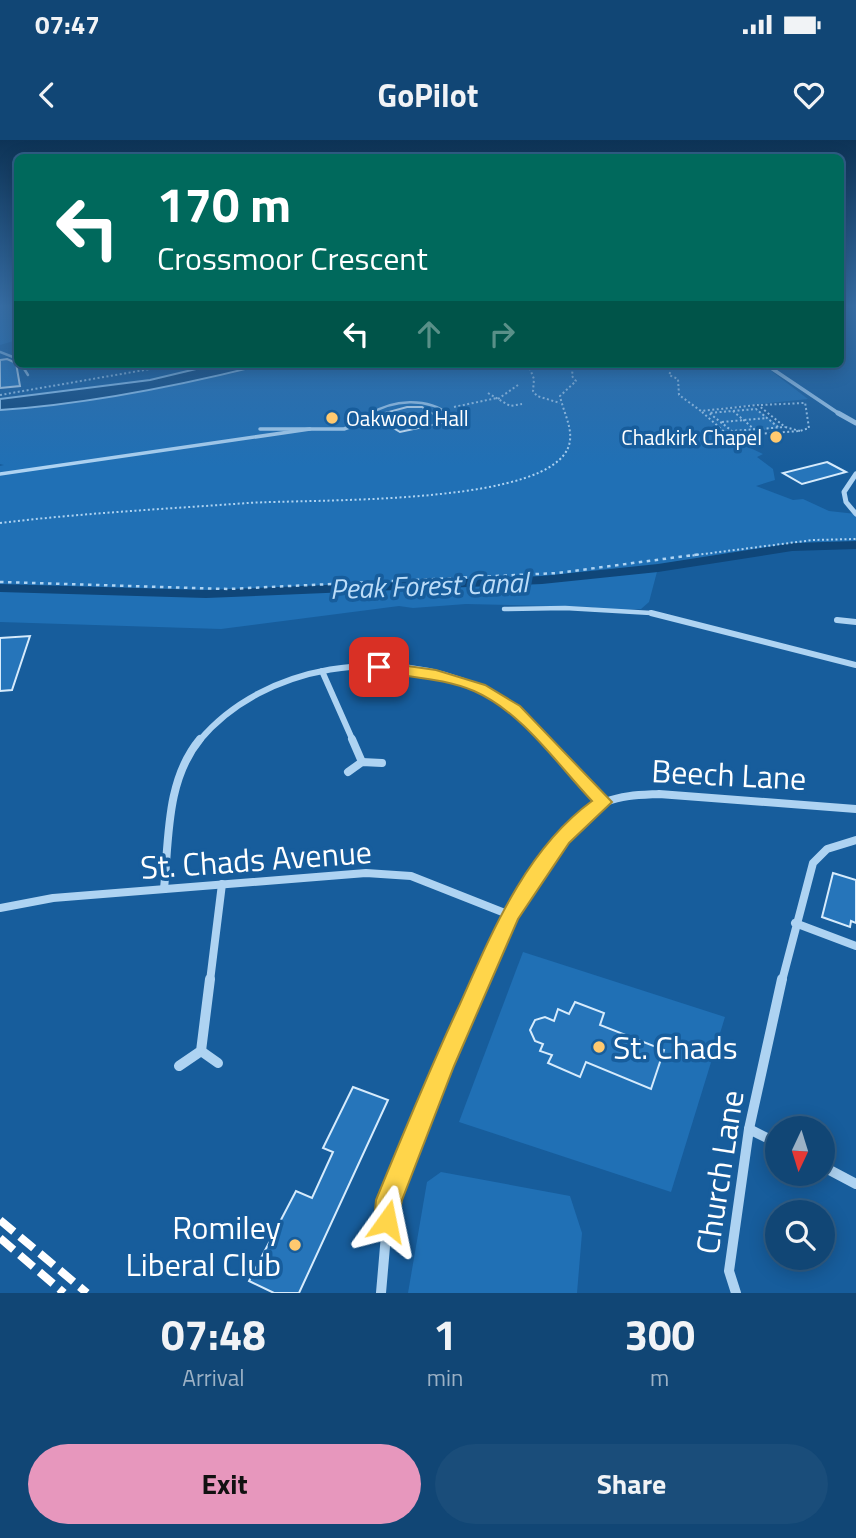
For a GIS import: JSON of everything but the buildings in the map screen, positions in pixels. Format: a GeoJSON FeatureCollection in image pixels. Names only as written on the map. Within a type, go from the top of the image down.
{"type":"FeatureCollection","features":[{"type":"Feature","properties":{"kind":"street"},"geometry":{"type":"LineString","coordinates":[[771,368],[816,400],[856,423]]}},
{"type":"Feature","properties":{"kind":"street"},"geometry":{"type":"LineString","coordinates":[[856,474],[844,492],[846,502],[856,514]]}},
{"type":"Feature","properties":{"kind":"street"},"geometry":{"type":"LineString","coordinates":[[651,613],[856,665]]}},
{"type":"Feature","properties":{"kind":"street"},"geometry":{"type":"LineString","coordinates":[[837,620],[856,622]]}},
{"type":"Feature","properties":{"kind":"street"},"geometry":{"type":"LineString","coordinates":[[164,889],[174,802],[182,768],[191,751],[220,717],[251,695],[293,678],[322,671],[398,668],[447,677],[480,688],[521,715],[604,802]]}},
{"type":"Feature","properties":{"kind":"street"},"geometry":{"type":"LineString","coordinates":[[322,671],[362,762]]}},
{"type":"Feature","properties":{"kind":"street"},"geometry":{"type":"LineString","coordinates":[[348,772],[362,762],[382,763]]}},
{"type":"Feature","properties":{"kind":"street","name":"Beech Lane"},"geometry":{"type":"LineString","coordinates":[[381,1293],[389,1200],[443,1066],[510,915],[562,839],[579,820],[604,802],[632,795],[659,793],[856,810]]}},
{"type":"Feature","properties":{"kind":"street","name":"Church Lane"},"geometry":{"type":"LineString","coordinates":[[736,1293],[729,1271],[749,1129],[795,923],[813,863],[827,849],[856,840]]}},
{"type":"Feature","properties":{"kind":"street","name":"St. Chads Avenue"},"geometry":{"type":"LineString","coordinates":[[0,908],[52,898],[366,873],[411,876],[510,915]]}},
{"type":"Feature","properties":{"kind":"street"},"geometry":{"type":"LineString","coordinates":[[179,1066],[201,1051],[222,884]]}},
{"type":"Feature","properties":{"kind":"street"},"geometry":{"type":"LineString","coordinates":[[795,923],[856,946]]}},
{"type":"Feature","properties":{"kind":"street"},"geometry":{"type":"LineString","coordinates":[[201,1051],[218,1063]]}},
{"type":"Feature","properties":{"kind":"street"},"geometry":{"type":"LineString","coordinates":[[749,1129],[765,1137]]}},
{"type":"Feature","properties":{"kind":"street"},"geometry":{"type":"LineString","coordinates":[[835,1173],[856,1184]]}},
{"type":"Feature","properties":{"kind":"lane"},"geometry":{"type":"LineString","coordinates":[[24,368],[28,375]]}},
{"type":"Feature","properties":{"kind":"lane"},"geometry":{"type":"LineString","coordinates":[[0,474],[310,429],[352,427],[368,413],[415,401],[428,402],[444,410],[450,414],[448,418]]}},
{"type":"Feature","properties":{"kind":"lane"},"geometry":{"type":"LineString","coordinates":[[260,429],[310,429]]}},
{"type":"Feature","properties":{"kind":"lane"},"geometry":{"type":"LineString","coordinates":[[504,609],[565,608],[651,613]]}},
{"type":"Feature","properties":{"kind":"path"},"geometry":{"type":"LineString","coordinates":[[0,395],[156,368]]}},
{"type":"Feature","properties":{"kind":"path"},"geometry":{"type":"LineString","coordinates":[[530,368],[534,379],[533,391],[537,396],[561,403]]}},
{"type":"Feature","properties":{"kind":"path"},"geometry":{"type":"LineString","coordinates":[[0,523],[193,507],[409,495],[516,481],[537,474],[559,461],[567,452],[573,437],[572,428],[561,403],[563,391],[576,381],[572,376],[573,368]]}},
{"type":"Feature","properties":{"kind":"path"},"geometry":{"type":"LineString","coordinates":[[672,368],[669,375],[678,379],[680,395],[729,436],[810,428],[805,402]]}},
{"type":"Feature","properties":{"kind":"path"},"geometry":{"type":"LineString","coordinates":[[444,410],[497,399],[519,385]]}},
{"type":"Feature","properties":{"kind":"path"},"geometry":{"type":"LineString","coordinates":[[488,393],[510,406],[522,404]]}},
{"type":"Feature","properties":{"kind":"path"},"geometry":{"type":"LineString","coordinates":[[701,411],[816,400]]}},
{"type":"Feature","properties":{"kind":"path"},"geometry":{"type":"LineString","coordinates":[[758,405],[785,427]]}},
{"type":"Feature","properties":{"kind":"path"},"geometry":{"type":"LineString","coordinates":[[778,427],[755,409],[709,413],[732,431],[785,427],[800,431]]}},
{"type":"Feature","properties":{"kind":"path"},"geometry":{"type":"LineString","coordinates":[[732,411],[754,429]]}},
{"type":"Feature","properties":{"kind":"path"},"geometry":{"type":"LineString","coordinates":[[721,422],[767,418]]}},
{"type":"Feature","properties":{"kind":"path"},"geometry":{"type":"LineString","coordinates":[[0,582],[228,589],[558,573],[813,540],[856,539]]}},
{"type":"Feature","properties":{"kind":"shaded area"},"geometry":{"type":"Polygon","coordinates":[[[200,368],[250,368],[134,393],[0,410],[0,399],[150,380],[200,368]]]}},
{"type":"Feature","properties":{"kind":"shaded area"},"geometry":{"type":"Polygon","coordinates":[[[255,368],[767,368],[808,399],[704,410],[755,407],[782,428],[730,433],[750,444],[744,445],[763,454],[757,457],[773,469],[775,480],[756,486],[793,500],[803,499],[829,511],[856,514],[856,545],[792,547],[658,568],[649,602],[641,609],[606,611],[591,607],[466,604],[413,608],[399,606],[221,629],[0,622],[0,466],[4,465],[0,464],[0,410],[137,393],[255,368]]]}},
{"type":"Feature","properties":{"kind":"shaded area","name":"St. Chads"},"geometry":{"type":"Polygon","coordinates":[[[523,952],[725,1017],[671,1192],[459,1122],[523,952]]]}},
{"type":"Feature","properties":{"kind":"shaded area"},"geometry":{"type":"Polygon","coordinates":[[[441,1172],[570,1196],[582,1233],[577,1293],[408,1293],[427,1182],[441,1172]]]}},
{"type":"Feature","properties":{"kind":"waterway","name":"Peak Forest Canal"},"geometry":{"type":"LineString","coordinates":[[0,588],[206,594],[542,580],[658,568],[792,547],[856,545]]}},
{"type":"Feature","properties":{"kind":"railway"},"geometry":{"type":"LineString","coordinates":[[0,1220],[87,1293]]}},
{"type":"Feature","properties":{"kind":"railway"},"geometry":{"type":"LineString","coordinates":[[0,1238],[64,1293]]}},
{"type":"Feature","properties":{"kind":"place","name":"Oakwood Hall"},"geometry":{"type":"Point","coordinates":[332,418]}},
{"type":"Feature","properties":{"kind":"place","name":"Chadkirk Chapel"},"geometry":{"type":"Point","coordinates":[776,437]}},
{"type":"Feature","properties":{"kind":"place","name":"St. Chads"},"geometry":{"type":"Point","coordinates":[599,1047]}},
{"type":"Feature","properties":{"kind":"place","name":"Romiley Liberal Club"},"geometry":{"type":"Point","coordinates":[295,1245]}},
{"type":"Feature","properties":{"kind":"route"},"geometry":{"type":"LineString","coordinates":[[379,667],[416,670],[458,680],[480,688],[515,709],[604,802],[579,820],[562,839],[510,915],[443,1066],[389,1200],[387,1221]]}}]}
